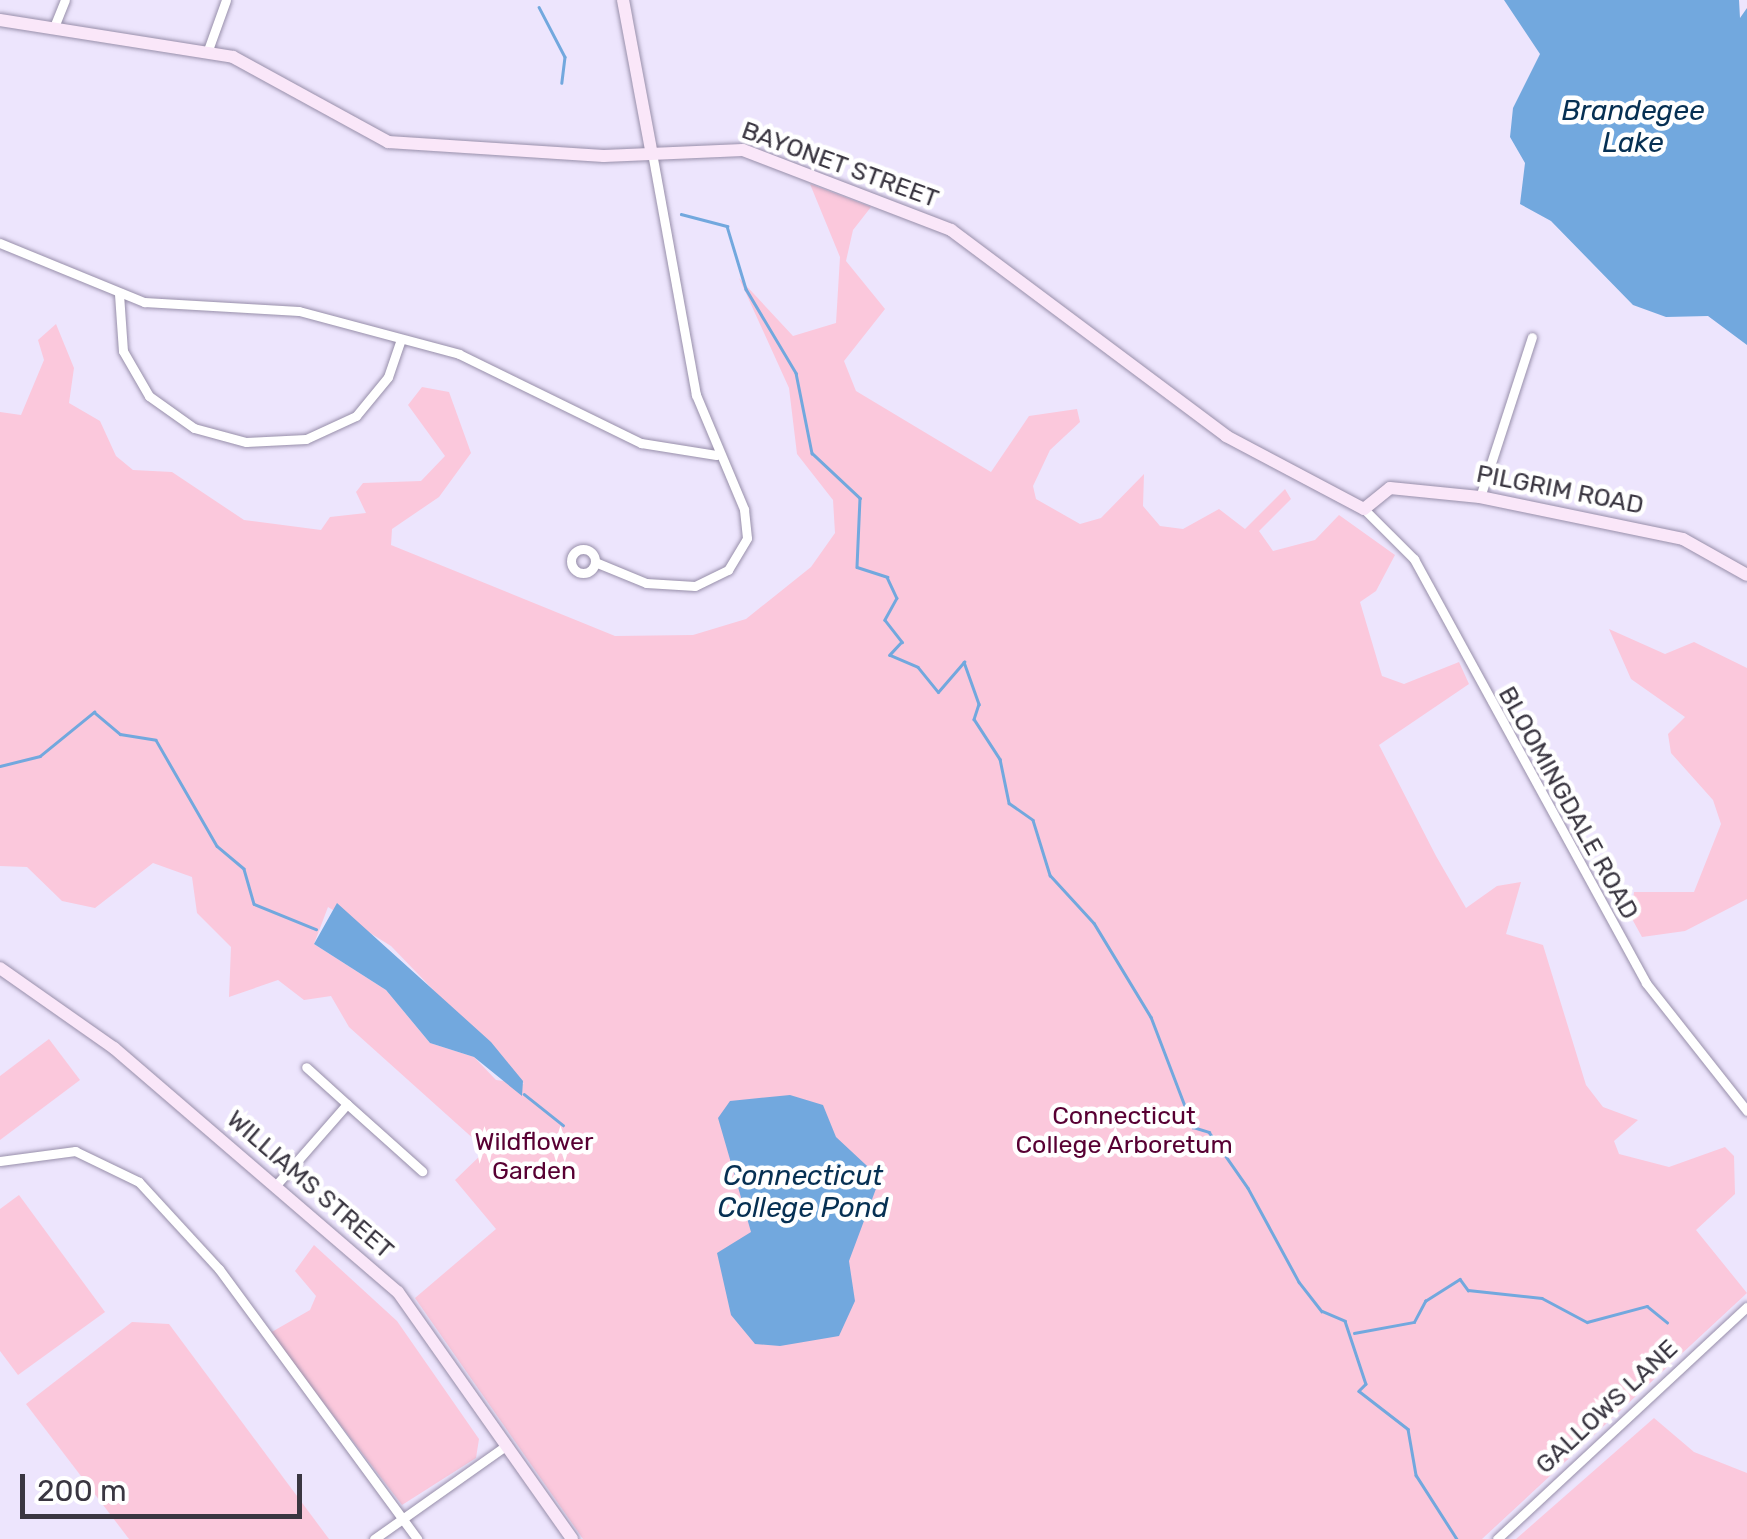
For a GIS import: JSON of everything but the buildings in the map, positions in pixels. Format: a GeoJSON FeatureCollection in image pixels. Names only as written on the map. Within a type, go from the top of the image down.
{"type":"FeatureCollection","features":[{"type":"Feature","properties":{"kind":"street"},"geometry":{"type":"LineString","coordinates":[[54,27],[64,0]]}},
{"type":"Feature","properties":{"kind":"street"},"geometry":{"type":"LineString","coordinates":[[208,50],[226,0]]}},
{"type":"Feature","properties":{"kind":"street"},"geometry":{"type":"LineString","coordinates":[[595,562],[672,587],[726,572],[748,523],[716,455],[692,379],[623,0]]}},
{"type":"Feature","properties":{"kind":"street","name":"BAYONET STREET"},"geometry":{"type":"LineString","coordinates":[[0,20],[208,50],[388,142],[604,156],[651,150],[743,150],[950,230],[1226,436],[1364,509]]}},
{"type":"Feature","properties":{"kind":"street"},"geometry":{"type":"LineString","coordinates":[[0,243],[119,294],[299,310],[401,339],[504,370],[641,443],[716,455]]}},
{"type":"Feature","properties":{"kind":"street"},"geometry":{"type":"LineString","coordinates":[[119,294],[124,351],[149,396],[194,428],[246,442],[306,438],[356,416],[388,377],[401,339]]}},
{"type":"Feature","properties":{"kind":"street"},"geometry":{"type":"LineString","coordinates":[[1480,497],[1532,337]]}},
{"type":"Feature","properties":{"kind":"street","name":"PILGRIM ROAD"},"geometry":{"type":"LineString","coordinates":[[1364,509],[1390,488],[1480,497],[1684,539],[1747,575]]}},
{"type":"Feature","properties":{"kind":"street","name":"BLOOMINGDALE ROAD"},"geometry":{"type":"LineString","coordinates":[[1364,509],[1414,559],[1646,983],[1747,1111]]}},
{"type":"Feature","properties":{"kind":"street","name":"WILLIAMS STREET"},"geometry":{"type":"LineString","coordinates":[[0,968],[114,1048],[278,1184],[398,1292],[572,1539]]}},
{"type":"Feature","properties":{"kind":"street"},"geometry":{"type":"LineString","coordinates":[[306,1067],[422,1171]]}},
{"type":"Feature","properties":{"kind":"street"},"geometry":{"type":"LineString","coordinates":[[278,1184],[346,1104]]}},
{"type":"Feature","properties":{"kind":"street"},"geometry":{"type":"LineString","coordinates":[[0,1161],[75,1151],[137,1180],[219,1270],[417,1539]]}},
{"type":"Feature","properties":{"kind":"street","name":"GALLOWS LANE"},"geometry":{"type":"LineString","coordinates":[[1497,1539],[1747,1308]]}},
{"type":"Feature","properties":{"kind":"street"},"geometry":{"type":"LineString","coordinates":[[374,1539],[507,1445]]}},
{"type":"Feature","properties":{"kind":"green space","name":"Connecticut College Arboretum"},"geometry":{"type":"Polygon","coordinates":[[[810,184],[871,207],[853,230],[846,261],[885,309],[844,361],[856,391],[991,472],[1029,416],[1077,409],[1080,422],[1050,450],[1033,486],[1036,499],[1080,524],[1101,518],[1144,474],[1143,506],[1160,526],[1183,529],[1219,509],[1245,529],[1285,489],[1291,499],[1259,531],[1273,551],[1315,540],[1339,515],[1395,555],[1376,591],[1360,602],[1382,676],[1404,684],[1459,662],[1469,684],[1379,745],[1436,856],[1466,908],[1497,886],[1521,882],[1506,934],[1543,945],[1586,1085],[1603,1107],[1638,1120],[1614,1141],[1619,1154],[1669,1167],[1725,1147],[1734,1156],[1735,1194],[1696,1230],[1747,1293],[1482,1539],[583,1539],[415,1298],[496,1229],[455,1180],[486,1150],[349,1027],[331,996],[304,1000],[278,980],[229,997],[231,947],[197,913],[192,877],[153,863],[95,908],[62,901],[27,867],[0,866],[0,412],[21,415],[44,360],[38,340],[56,324],[74,368],[69,403],[100,421],[116,456],[133,470],[172,472],[244,520],[321,530],[330,517],[366,513],[356,492],[363,483],[421,481],[445,456],[408,405],[422,387],[449,392],[471,453],[439,497],[392,529],[391,545],[615,636],[693,635],[746,619],[811,567],[835,533],[833,500],[797,454],[789,388],[739,278],[793,336],[836,323],[840,257],[810,184]],[[328,907],[314,944],[386,990],[430,1043],[474,1057],[496,1080],[524,1084],[391,946],[328,907]]]}},
{"type":"Feature","properties":{"kind":"green space"},"geometry":{"type":"Polygon","coordinates":[[[1609,629],[1665,654],[1694,642],[1747,668],[1747,899],[1685,931],[1642,937],[1631,917],[1634,892],[1694,892],[1721,824],[1713,800],[1671,753],[1668,734],[1685,717],[1631,679],[1609,629]]]}},
{"type":"Feature","properties":{"kind":"green space"},"geometry":{"type":"Polygon","coordinates":[[[49,1039],[80,1080],[0,1140],[0,1076],[49,1039]]]}},
{"type":"Feature","properties":{"kind":"green space"},"geometry":{"type":"Polygon","coordinates":[[[19,1195],[105,1312],[18,1375],[0,1351],[0,1209],[19,1195]]]}},
{"type":"Feature","properties":{"kind":"green space"},"geometry":{"type":"Polygon","coordinates":[[[314,1245],[397,1321],[479,1439],[476,1458],[402,1505],[270,1333],[310,1310],[316,1296],[295,1271],[314,1245]]]}},
{"type":"Feature","properties":{"kind":"green space"},"geometry":{"type":"Polygon","coordinates":[[[132,1322],[169,1324],[329,1539],[129,1539],[26,1404],[132,1322]]]}},
{"type":"Feature","properties":{"kind":"green space"},"geometry":{"type":"Polygon","coordinates":[[[1654,1418],[1694,1452],[1747,1473],[1747,1539],[1516,1539],[1654,1418]]]}},
{"type":"Feature","properties":{"kind":"water","name":"Brandegee Lake"},"geometry":{"type":"Polygon","coordinates":[[[1504,0],[1739,0],[1740,18],[1747,8],[1747,345],[1708,316],[1666,317],[1633,305],[1551,221],[1520,204],[1525,163],[1510,137],[1513,108],[1540,54],[1504,0]]]}},
{"type":"Feature","properties":{"kind":"water"},"geometry":{"type":"Polygon","coordinates":[[[337,903],[491,1042],[523,1081],[522,1096],[474,1057],[430,1043],[386,990],[314,944],[337,903]]]}},
{"type":"Feature","properties":{"kind":"water","name":"Connecticut College Pond"},"geometry":{"type":"Polygon","coordinates":[[[790,1095],[823,1105],[836,1137],[880,1178],[849,1261],[855,1301],[839,1336],[780,1346],[755,1344],[731,1315],[717,1253],[751,1232],[718,1118],[730,1101],[790,1095]]]}},
{"type":"Feature","properties":{"kind":"waterway"},"geometry":{"type":"LineString","coordinates":[[539,7],[565,57],[562,83]]}},
{"type":"Feature","properties":{"kind":"waterway"},"geometry":{"type":"LineString","coordinates":[[681,214],[727,226],[746,289],[796,373],[812,453],[860,498],[857,567],[887,577],[897,598],[885,620],[902,642],[890,655],[918,667],[938,692],[964,662],[979,704],[974,719],[1000,759],[1009,803],[1033,820],[1050,875],[1094,923],[1151,1017],[1193,1127],[1209,1132],[1248,1188],[1299,1282],[1322,1311],[1345,1321],[1366,1384],[1359,1391],[1408,1429],[1416,1475],[1457,1539]]}},
{"type":"Feature","properties":{"kind":"waterway"},"geometry":{"type":"LineString","coordinates":[[0,766],[40,756],[94,712],[120,734],[156,740],[217,846],[244,869],[254,904],[316,929]]}},
{"type":"Feature","properties":{"kind":"waterway"},"geometry":{"type":"LineString","coordinates":[[524,1094],[563,1125]]}},
{"type":"Feature","properties":{"kind":"waterway"},"geometry":{"type":"LineString","coordinates":[[1354,1333],[1414,1322],[1425,1301],[1460,1279],[1468,1290],[1542,1298],[1587,1322],[1647,1306],[1667,1322]]}},
{"type":"Feature","properties":{"kind":"park label","name":"Wildflower Garden"},"geometry":{"type":"Point","coordinates":[534,1158]}}]}
